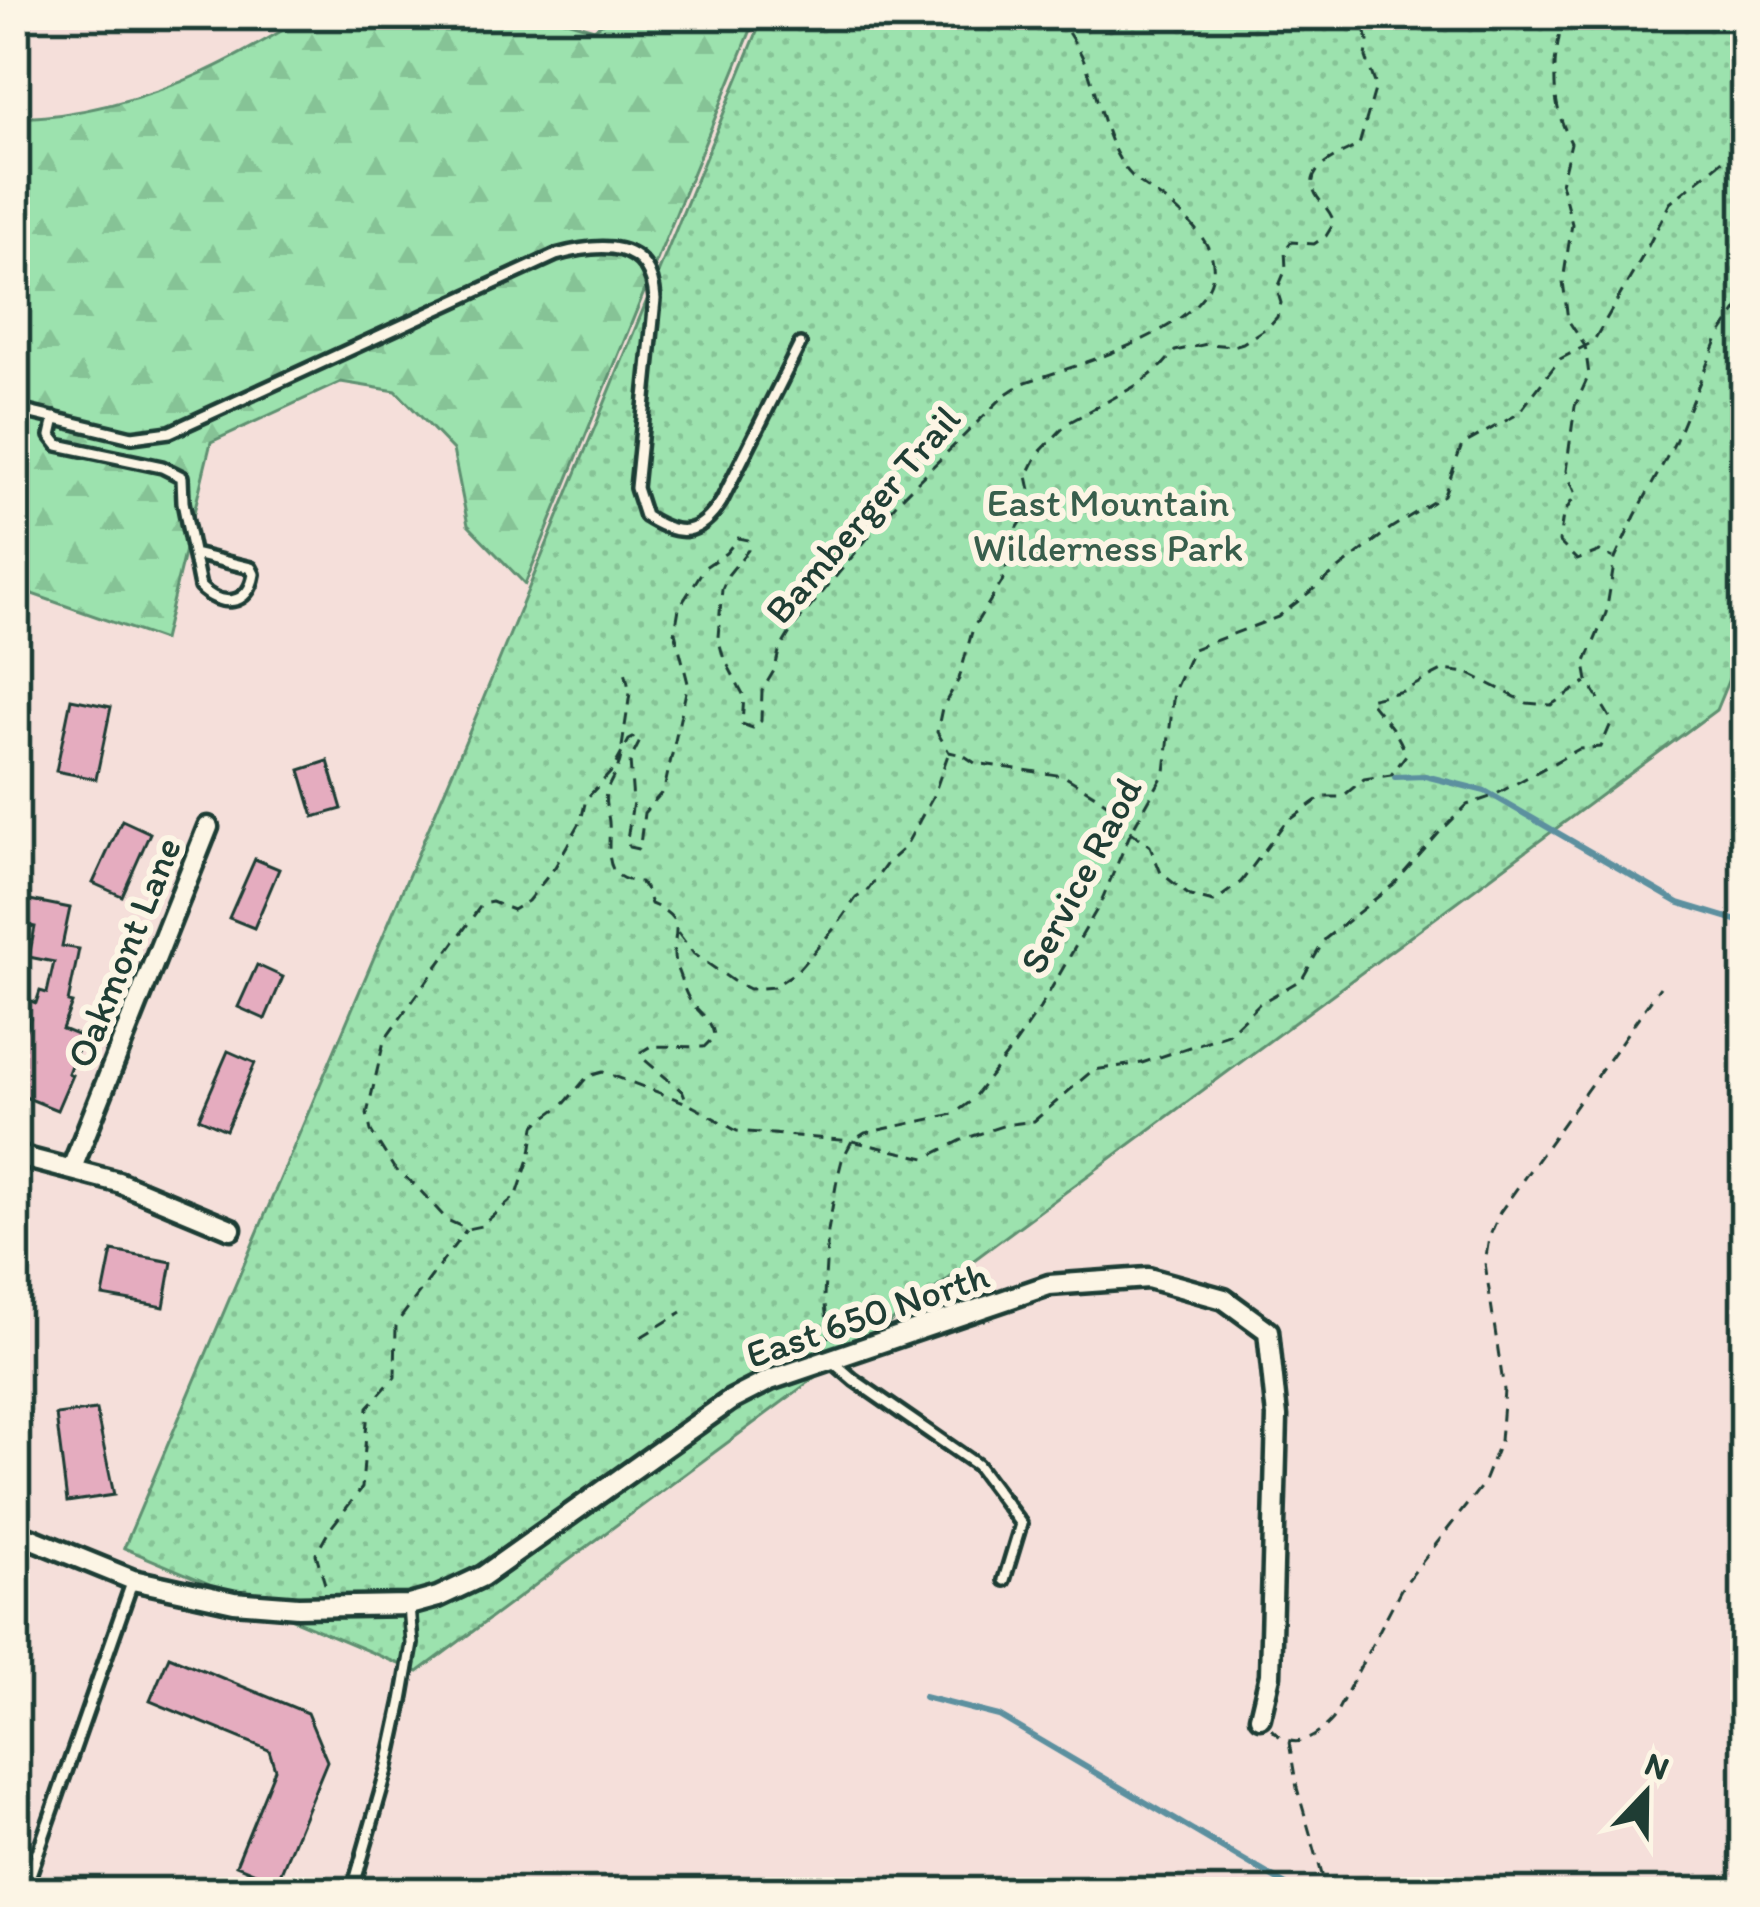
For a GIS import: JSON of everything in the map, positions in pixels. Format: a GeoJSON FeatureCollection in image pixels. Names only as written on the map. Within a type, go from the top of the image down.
{"type":"FeatureCollection","features":[{"type":"Feature","properties":{"kind":"street"},"geometry":{"type":"LineString","coordinates":[[15,18],[24,15]]}},
{"type":"Feature","properties":{"kind":"street","name":"Oakmont Lane"},"geometry":{"type":"LineString","coordinates":[[71,1168],[208,827]]}},
{"type":"Feature","properties":{"kind":"street"},"geometry":{"type":"LineString","coordinates":[[15,1155],[156,1196],[231,1229]]}},
{"type":"Feature","properties":{"kind":"street","name":"East 650 North"},"geometry":{"type":"LineString","coordinates":[[15,1532],[133,1580],[234,1602],[409,1605],[483,1576],[742,1393],[770,1380],[1049,1285],[1148,1278],[1224,1299],[1268,1331],[1277,1417],[1270,1675],[1260,1718]]}},
{"type":"Feature","properties":{"kind":"lane"},"geometry":{"type":"LineString","coordinates":[[15,409],[132,436],[170,432],[556,255],[604,245],[632,256],[652,280],[655,299],[636,488],[646,516],[669,530],[683,532],[710,519],[721,502],[800,344]]}},
{"type":"Feature","properties":{"kind":"lane"},"geometry":{"type":"LineString","coordinates":[[56,418],[51,436],[58,446],[162,467],[182,476],[183,502],[200,586],[208,595],[232,600],[250,592],[254,574],[250,568],[194,554]]}},
{"type":"Feature","properties":{"kind":"lane"},"geometry":{"type":"LineString","coordinates":[[832,1361],[977,1465],[1021,1524],[1004,1580]]}},
{"type":"Feature","properties":{"kind":"lane"},"geometry":{"type":"LineString","coordinates":[[24,1892],[133,1580]]}},
{"type":"Feature","properties":{"kind":"lane"},"geometry":{"type":"LineString","coordinates":[[352,1892],[402,1701],[412,1644],[409,1605]]}},
{"type":"Feature","properties":{"kind":"path","name":"Bamberger Trail"},"geometry":{"type":"LineString","coordinates":[[621,754],[632,738],[640,741],[630,761],[633,802],[627,839],[629,847],[638,849],[644,813],[664,790],[688,682],[675,632],[680,608],[705,567],[738,538],[748,540],[748,550],[722,589],[718,638],[744,696],[742,724],[753,728],[761,721],[762,691],[792,629],[901,498],[1006,394],[1023,383],[1147,340],[1178,320],[1213,281],[1213,260],[1199,233],[1161,197],[1131,177],[1119,160],[1082,56],[1057,15]]}},
{"type":"Feature","properties":{"kind":"path"},"geometry":{"type":"LineString","coordinates":[[1353,15],[1364,25],[1366,57],[1376,86],[1359,145],[1317,168],[1312,178],[1314,192],[1334,223],[1314,244],[1291,242],[1277,290],[1281,303],[1269,326],[1233,346],[1207,344],[1175,351],[1139,384],[1068,423],[1038,454],[1027,476],[1027,513],[1018,527],[1002,582],[973,628],[937,732],[950,752],[975,764],[1064,776],[1116,810],[1131,832],[1150,846],[1161,873],[1190,896],[1214,902],[1240,882],[1284,824],[1322,797],[1342,797],[1364,778],[1391,776],[1406,755],[1397,730],[1368,699],[1402,692],[1444,670],[1468,673],[1527,703],[1551,705],[1588,681]]}},
{"type":"Feature","properties":{"kind":"path"},"geometry":{"type":"LineString","coordinates":[[1560,15],[1557,113],[1571,143],[1561,183],[1572,224],[1563,281],[1568,320],[1585,346],[1589,375],[1575,406],[1566,471],[1576,494],[1563,515],[1559,542],[1577,560],[1600,551],[1615,559]]}},
{"type":"Feature","properties":{"kind":"path","name":"Service Raod"},"geometry":{"type":"LineString","coordinates":[[852,1141],[865,1133],[954,1114],[970,1102],[1040,1008],[1100,904],[1131,832],[1165,772],[1174,691],[1193,649],[1278,616],[1391,528],[1444,495],[1462,445],[1518,414],[1560,359],[1593,342],[1670,203],[1745,139]]}},
{"type":"Feature","properties":{"kind":"path"},"geometry":{"type":"LineString","coordinates":[[621,754],[586,799],[556,867],[528,901],[513,910],[492,902],[482,904],[384,1041],[368,1114],[371,1131],[394,1168],[448,1220],[466,1228],[491,1220],[517,1195],[535,1126],[565,1103],[588,1076],[603,1072],[687,1102],[737,1131],[852,1141],[926,1158],[964,1138],[1034,1121],[1093,1070],[1142,1063],[1228,1034],[1259,1004],[1302,980],[1325,939],[1394,884],[1467,806],[1579,749],[1601,747],[1612,721],[1588,681],[1585,664],[1606,614],[1615,559],[1675,442],[1718,338],[1745,298]]}},
{"type":"Feature","properties":{"kind":"path"},"geometry":{"type":"LineString","coordinates":[[624,666],[630,693],[620,766],[607,791],[612,868],[627,881],[640,882],[651,904],[667,909],[694,954],[749,989],[774,987],[797,971],[905,847],[950,752]]}},
{"type":"Feature","properties":{"kind":"path"},"geometry":{"type":"LineString","coordinates":[[677,931],[673,959],[688,996],[714,1027],[714,1037],[704,1046],[651,1046],[640,1056],[680,1088],[687,1102]]}},
{"type":"Feature","properties":{"kind":"path"},"geometry":{"type":"LineString","coordinates":[[1327,1892],[1288,1741],[1317,1736],[1334,1718],[1401,1589],[1483,1484],[1500,1441],[1504,1390],[1485,1263],[1490,1238],[1500,1212],[1660,987]]}},
{"type":"Feature","properties":{"kind":"path"},"geometry":{"type":"LineString","coordinates":[[832,1361],[824,1296],[828,1231],[842,1160],[852,1141]]}},
{"type":"Feature","properties":{"kind":"path"},"geometry":{"type":"LineString","coordinates":[[326,1607],[325,1580],[316,1554],[362,1488],[368,1407],[394,1377],[396,1326],[466,1228]]}},
{"type":"Feature","properties":{"kind":"path"},"geometry":{"type":"LineString","coordinates":[[641,1337],[682,1312]]}},
{"type":"Feature","properties":{"kind":"green space"},"geometry":{"type":"Polygon","coordinates":[[[310,15],[546,15],[594,29],[615,15],[757,15],[525,584],[468,525],[453,450],[396,391],[341,382],[211,442],[163,640],[15,588],[15,118],[87,110],[159,90],[217,66],[310,15]]]}},
{"type":"Feature","properties":{"kind":"green space","name":"East Mountain Wilderness Park"},"geometry":{"type":"Polygon","coordinates":[[[764,15],[1745,15],[1745,640],[1716,710],[418,1672],[124,1548],[482,702],[764,15]]]}},
{"type":"Feature","properties":{"kind":"building"},"geometry":{"type":"Polygon","coordinates":[[[71,699],[111,707],[96,779],[56,771],[71,699]]]}},
{"type":"Feature","properties":{"kind":"building"},"geometry":{"type":"Polygon","coordinates":[[[328,761],[342,809],[314,817],[300,770],[328,761]]]}},
{"type":"Feature","properties":{"kind":"building"},"geometry":{"type":"Polygon","coordinates":[[[122,820],[150,833],[122,896],[93,883],[122,820]]]}},
{"type":"Feature","properties":{"kind":"building"},"geometry":{"type":"Polygon","coordinates":[[[255,859],[279,869],[254,928],[229,918],[255,859]]]}},
{"type":"Feature","properties":{"kind":"building"},"geometry":{"type":"Polygon","coordinates":[[[30,900],[70,908],[62,946],[79,949],[68,1002],[72,1003],[62,1029],[82,1037],[57,1110],[15,1093],[15,1059],[30,1018],[20,1014],[26,999],[36,1003],[40,991],[47,993],[54,962],[29,957],[35,927],[25,925],[30,900]]]}},
{"type":"Feature","properties":{"kind":"building"},"geometry":{"type":"Polygon","coordinates":[[[257,965],[283,977],[265,1019],[238,1007],[257,965]]]}},
{"type":"Feature","properties":{"kind":"building"},"geometry":{"type":"Polygon","coordinates":[[[228,1051],[255,1063],[226,1130],[199,1118],[228,1051]]]}},
{"type":"Feature","properties":{"kind":"building"},"geometry":{"type":"Polygon","coordinates":[[[112,1251],[172,1262],[164,1307],[103,1296],[112,1251]]]}},
{"type":"Feature","properties":{"kind":"building"},"geometry":{"type":"Polygon","coordinates":[[[96,1410],[114,1495],[67,1502],[56,1415],[96,1410]]]}},
{"type":"Feature","properties":{"kind":"building"},"geometry":{"type":"Polygon","coordinates":[[[169,1656],[307,1713],[327,1761],[277,1882],[236,1865],[275,1769],[269,1750],[150,1701],[169,1656]]]}},
{"type":"Feature","properties":{"kind":"waterway"},"geometry":{"type":"LineString","coordinates":[[1395,777],[1425,776],[1485,791],[1679,903],[1745,923]]}},
{"type":"Feature","properties":{"kind":"waterway"},"geometry":{"type":"LineString","coordinates":[[924,1697],[999,1716],[1298,1892]]}}]}
